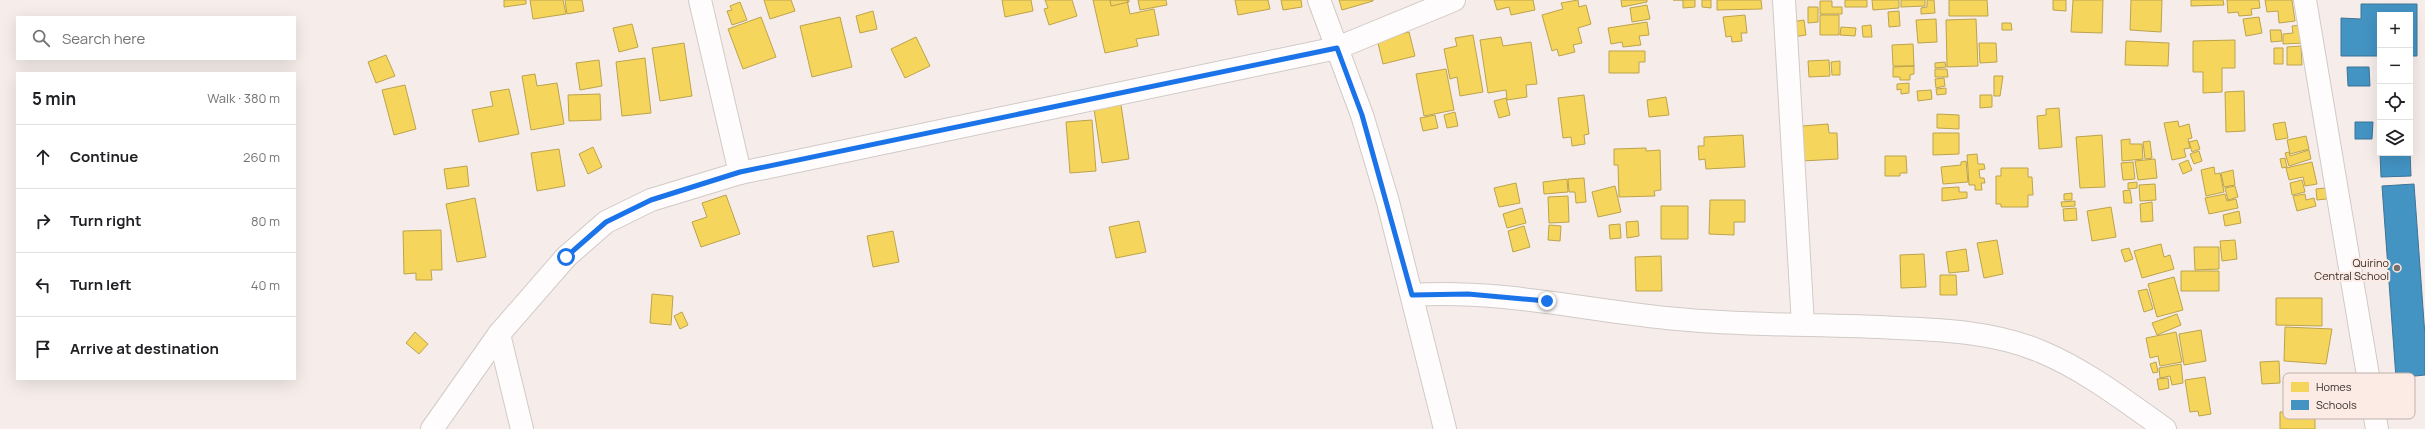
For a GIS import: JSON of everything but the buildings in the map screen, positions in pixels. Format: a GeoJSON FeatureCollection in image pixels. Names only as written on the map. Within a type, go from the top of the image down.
{"type":"FeatureCollection","features":[{"type":"Feature","properties":{"kind":"street"},"geometry":{"type":"LineString","coordinates":[[700,0],[740,172]]}},
{"type":"Feature","properties":{"kind":"street"},"geometry":{"type":"LineString","coordinates":[[1319,0],[1362,115],[1412,295],[1445,429]]}},
{"type":"Feature","properties":{"kind":"street"},"geometry":{"type":"LineString","coordinates":[[432,429],[500,334],[566,257],[606,222],[651,200],[740,172],[1337,48],[1454,0]]}},
{"type":"Feature","properties":{"kind":"street"},"geometry":{"type":"LineString","coordinates":[[1784,0],[1803,325]]}},
{"type":"Feature","properties":{"kind":"street"},"geometry":{"type":"LineString","coordinates":[[2304,0],[2367,373]]}},
{"type":"Feature","properties":{"kind":"street"},"geometry":{"type":"LineString","coordinates":[[1412,295],[1468,294],[1547,301],[1675,319],[1945,330],[1989,336],[2041,351],[2074,367],[2165,429]]}},
{"type":"Feature","properties":{"kind":"street"},"geometry":{"type":"LineString","coordinates":[[500,334],[522,429]]}},
{"type":"Feature","properties":{"kind":"street"},"geometry":{"type":"LineString","coordinates":[[2375,419],[2377,429]]}},
{"type":"Feature","properties":{"kind":"place","name":"Quirino Central School"},"geometry":{"type":"Point","coordinates":[2397,268]}},
{"type":"Feature","properties":{"kind":"route"},"geometry":{"type":"LineString","coordinates":[[566,257],[606,222],[651,200],[740,172],[1337,48],[1362,115],[1388,202],[1412,295],[1437,293],[1468,294],[1547,301]]}}]}
